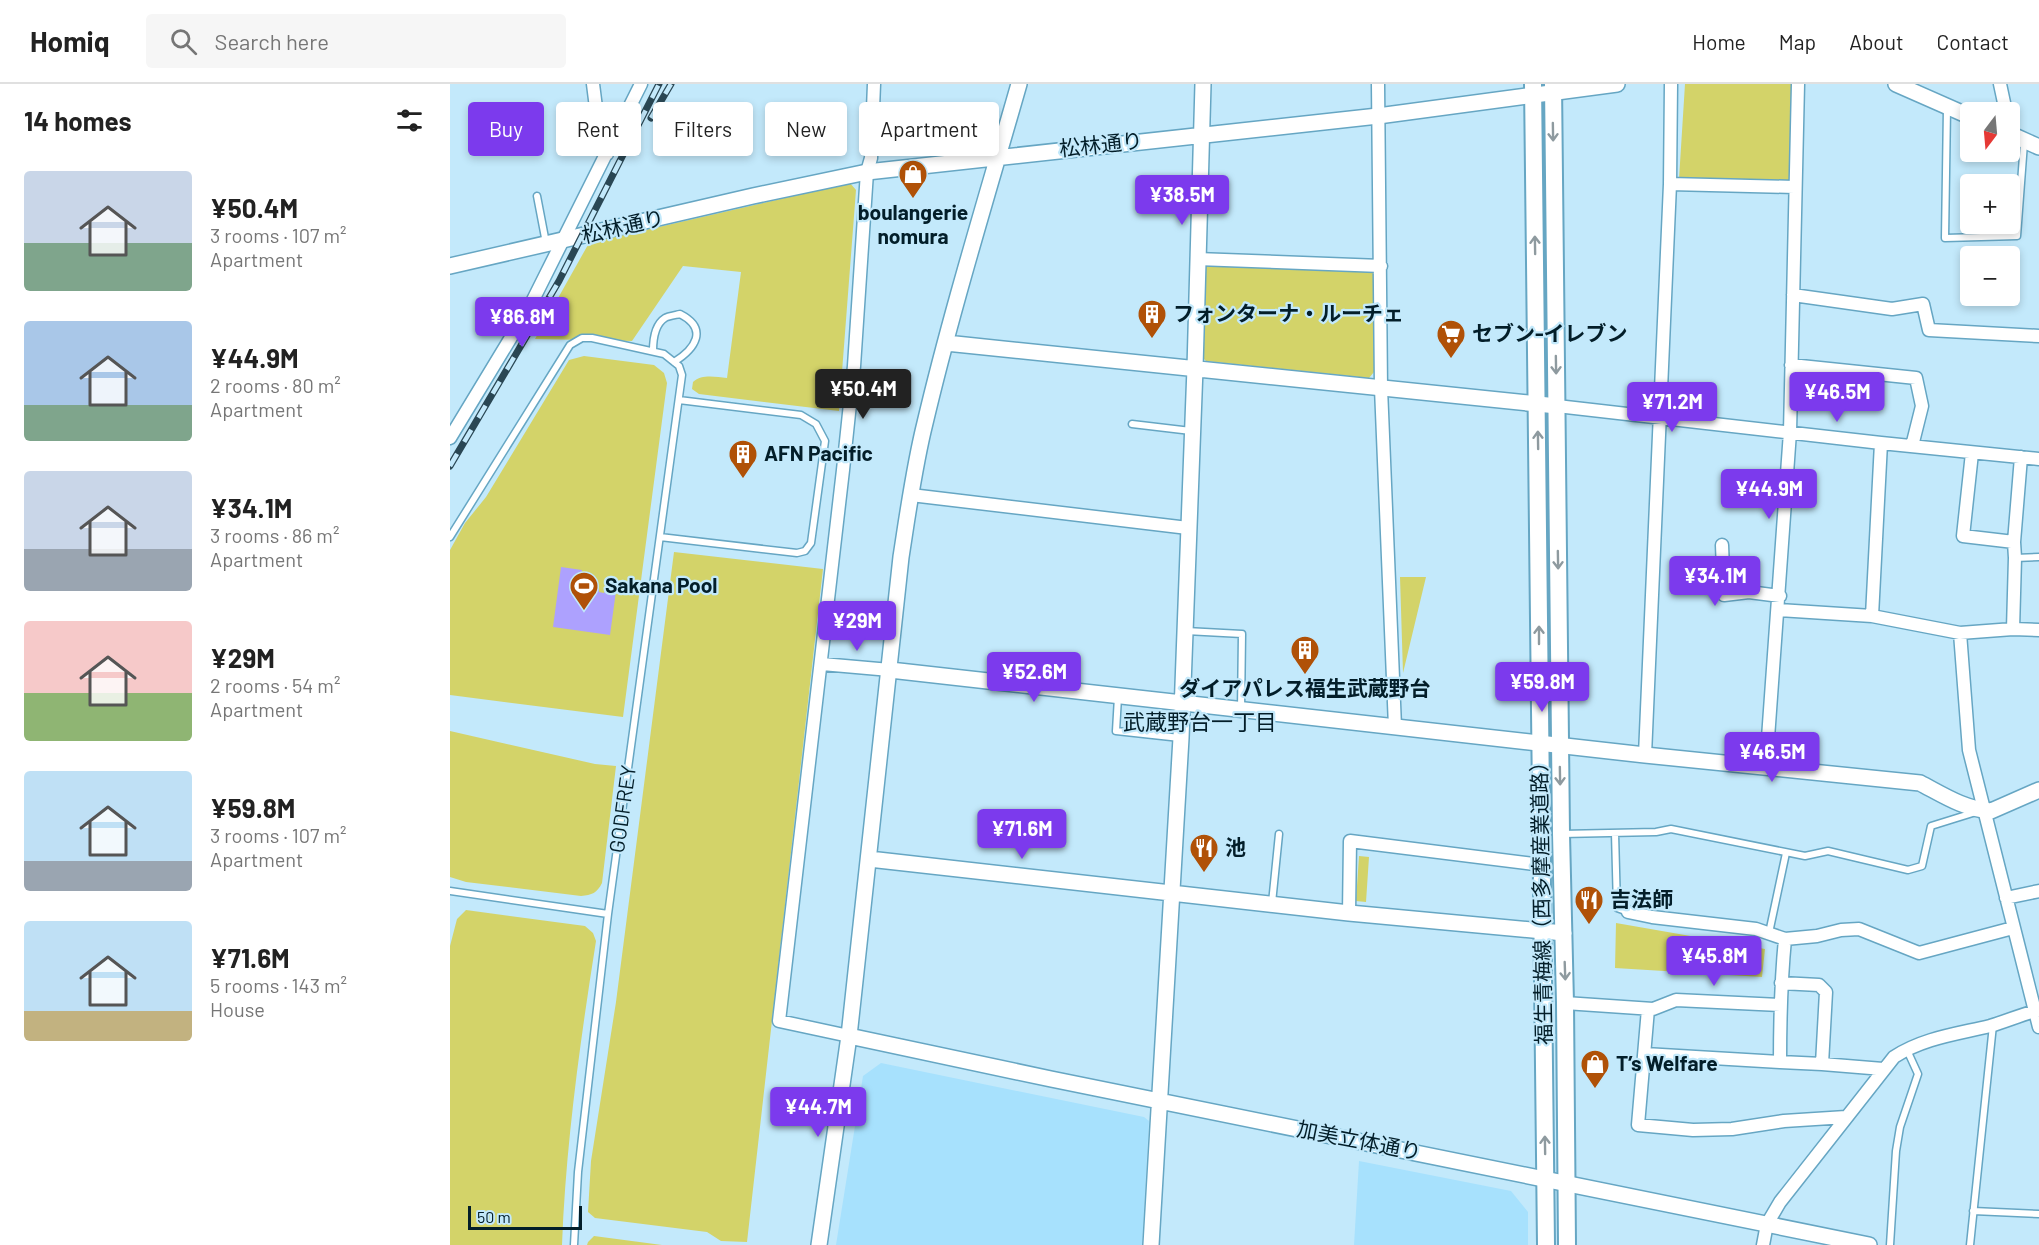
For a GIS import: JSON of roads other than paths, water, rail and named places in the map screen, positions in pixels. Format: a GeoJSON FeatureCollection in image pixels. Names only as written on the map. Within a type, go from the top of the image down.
{"type":"FeatureCollection","features":[{"type":"Feature","properties":{"kind":"main road","name":"福生青梅線（西多摩産業道路）"},"geometry":{"type":"LineString","coordinates":[[1553,88],[1567,1245]]}},
{"type":"Feature","properties":{"kind":"main road","name":"福生青梅線（西多摩産業道路）"},"geometry":{"type":"LineString","coordinates":[[1533,90],[1546,1245]]}},
{"type":"Feature","properties":{"kind":"street"},"geometry":{"type":"LineString","coordinates":[[593,84],[595,102]]}},
{"type":"Feature","properties":{"kind":"street"},"geometry":{"type":"LineString","coordinates":[[632,102],[641,84]]}},
{"type":"Feature","properties":{"kind":"street"},"geometry":{"type":"LineString","coordinates":[[849,1036],[779,1021],[822,664],[852,378],[867,172],[871,158],[874,84]]}},
{"type":"Feature","properties":{"kind":"street"},"geometry":{"type":"LineString","coordinates":[[999,153],[1019,84]]}},
{"type":"Feature","properties":{"kind":"street"},"geometry":{"type":"LineString","coordinates":[[1151,1245],[1181,738],[1203,84]]}},
{"type":"Feature","properties":{"kind":"street"},"geometry":{"type":"LineString","coordinates":[[1378,84],[1381,388],[1395,727]]}},
{"type":"Feature","properties":{"kind":"street","name":"松林通り"},"geometry":{"type":"LineString","coordinates":[[999,156],[1378,116],[1533,90],[1617,84]]}},
{"type":"Feature","properties":{"kind":"street"},"geometry":{"type":"LineString","coordinates":[[1645,755],[1670,184],[1671,84]]}},
{"type":"Feature","properties":{"kind":"street"},"geometry":{"type":"LineString","coordinates":[[1766,766],[1790,432],[1798,84]]}},
{"type":"Feature","properties":{"kind":"street"},"geometry":{"type":"LineString","coordinates":[[1896,84],[1960,112]]}},
{"type":"Feature","properties":{"kind":"street"},"geometry":{"type":"LineString","coordinates":[[2000,84],[2004,102]]}},
{"type":"Feature","properties":{"kind":"street"},"geometry":{"type":"LineString","coordinates":[[450,438],[530,306],[606,156]]}},
{"type":"Feature","properties":{"kind":"street"},"geometry":{"type":"LineString","coordinates":[[819,1245],[849,1036],[901,557],[910,495],[946,343],[998,156]]}},
{"type":"Feature","properties":{"kind":"street","name":"松林通り"},"geometry":{"type":"LineString","coordinates":[[450,266],[867,172],[998,156]]}},
{"type":"Feature","properties":{"kind":"street"},"geometry":{"type":"LineString","coordinates":[[1670,184],[1794,187]]}},
{"type":"Feature","properties":{"kind":"street"},"geometry":{"type":"LineString","coordinates":[[1197,259],[1381,266]]}},
{"type":"Feature","properties":{"kind":"street"},"geometry":{"type":"LineString","coordinates":[[1793,295],[1892,309],[1923,304],[1929,330],[2039,336]]}},
{"type":"Feature","properties":{"kind":"street"},"geometry":{"type":"LineString","coordinates":[[946,343],[1557,406],[2039,459]]}},
{"type":"Feature","properties":{"kind":"street"},"geometry":{"type":"LineString","coordinates":[[1791,365],[1916,378],[1922,406],[1912,446]]}},
{"type":"Feature","properties":{"kind":"street"},"geometry":{"type":"LineString","coordinates":[[1872,616],[1881,443]]}},
{"type":"Feature","properties":{"kind":"street"},"geometry":{"type":"LineString","coordinates":[[1972,453],[1963,536],[2014,542]]}},
{"type":"Feature","properties":{"kind":"street"},"geometry":{"type":"LineString","coordinates":[[2013,629],[2014,542],[2021,457]]}},
{"type":"Feature","properties":{"kind":"street"},"geometry":{"type":"LineString","coordinates":[[910,495],[1188,528]]}},
{"type":"Feature","properties":{"kind":"street"},"geometry":{"type":"LineString","coordinates":[[1722,545],[1724,595],[1749,592],[1780,596]]}},
{"type":"Feature","properties":{"kind":"street"},"geometry":{"type":"LineString","coordinates":[[1779,610],[1872,616],[1960,633],[2013,629],[2039,630]]}},
{"type":"Feature","properties":{"kind":"street"},"geometry":{"type":"LineString","coordinates":[[1960,633],[1969,750],[2013,928],[2037,1010],[2039,1027]]}},
{"type":"Feature","properties":{"kind":"street"},"geometry":{"type":"LineString","coordinates":[[822,664],[1920,783],[1958,804],[1991,811],[2039,790]]}},
{"type":"Feature","properties":{"kind":"street"},"geometry":{"type":"LineString","coordinates":[[1349,913],[1350,841],[1542,865]]}},
{"type":"Feature","properties":{"kind":"street"},"geometry":{"type":"LineString","coordinates":[[869,859],[1349,913],[1564,933]]}},
{"type":"Feature","properties":{"kind":"street"},"geometry":{"type":"LineString","coordinates":[[2006,898],[2039,891]]}},
{"type":"Feature","properties":{"kind":"street"},"geometry":{"type":"LineString","coordinates":[[1628,912],[1756,929],[1785,939],[1858,929],[1919,953],[2013,928]]}},
{"type":"Feature","properties":{"kind":"street"},"geometry":{"type":"LineString","coordinates":[[1780,1062],[1780,1005],[1785,939]]}},
{"type":"Feature","properties":{"kind":"street"},"geometry":{"type":"LineString","coordinates":[[1781,983],[1819,985],[1826,992],[1822,1064]]}},
{"type":"Feature","properties":{"kind":"street"},"geometry":{"type":"LineString","coordinates":[[1565,1004],[1653,1009],[1676,999],[1780,1005]]}},
{"type":"Feature","properties":{"kind":"street"},"geometry":{"type":"LineString","coordinates":[[1648,1009],[1638,1125],[1693,1130],[1732,1129],[1784,1121],[1846,1117]]}},
{"type":"Feature","properties":{"kind":"street"},"geometry":{"type":"LineString","coordinates":[[1763,1245],[1767,1224],[1780,1202],[1894,1057],[1929,1039],[1993,1025],[2037,1010]]}},
{"type":"Feature","properties":{"kind":"street","name":"加美立体通り"},"geometry":{"type":"LineString","coordinates":[[849,1036],[1004,1070],[1869,1245]]}},
{"type":"Feature","properties":{"kind":"street"},"geometry":{"type":"LineString","coordinates":[[1645,1054],[1883,1069]]}},
{"type":"Feature","properties":{"kind":"lane"},"geometry":{"type":"LineString","coordinates":[[1947,107],[1945,238],[2017,236],[2018,162]]}},
{"type":"Feature","properties":{"kind":"lane"},"geometry":{"type":"LineString","coordinates":[[537,196],[546,245]]}},
{"type":"Feature","properties":{"kind":"lane"},"geometry":{"type":"LineString","coordinates":[[450,537],[570,345],[582,338],[592,338],[664,354],[674,362],[694,345],[697,337],[696,327],[680,314],[665,318],[653,340],[653,351]]}},
{"type":"Feature","properties":{"kind":"lane","name":"GODFREY"},"geometry":{"type":"LineString","coordinates":[[574,1245],[578,1172],[608,914],[682,375],[679,366],[674,362]]}},
{"type":"Feature","properties":{"kind":"lane"},"geometry":{"type":"LineString","coordinates":[[660,537],[797,553],[805,551],[811,543],[825,441],[816,424],[801,415],[679,400]]}},
{"type":"Feature","properties":{"kind":"lane"},"geometry":{"type":"LineString","coordinates":[[1132,424],[1191,431]]}},
{"type":"Feature","properties":{"kind":"lane"},"geometry":{"type":"LineString","coordinates":[[2015,558],[2039,557]]}},
{"type":"Feature","properties":{"kind":"lane"},"geometry":{"type":"LineString","coordinates":[[1185,631],[1242,634],[1241,709]]}},
{"type":"Feature","properties":{"kind":"lane"},"geometry":{"type":"LineString","coordinates":[[1118,696],[1116,731],[1181,738]]}},
{"type":"Feature","properties":{"kind":"lane"},"geometry":{"type":"LineString","coordinates":[[1561,834],[1656,832],[1671,829],[1805,856],[1828,851],[1908,870],[1922,866],[1931,826],[1984,810]]}},
{"type":"Feature","properties":{"kind":"lane"},"geometry":{"type":"LineString","coordinates":[[1615,833],[1617,908],[1628,912]]}},
{"type":"Feature","properties":{"kind":"lane"},"geometry":{"type":"LineString","coordinates":[[1272,904],[1279,834]]}},
{"type":"Feature","properties":{"kind":"lane"},"geometry":{"type":"LineString","coordinates":[[1769,933],[1786,853]]}},
{"type":"Feature","properties":{"kind":"lane"},"geometry":{"type":"LineString","coordinates":[[450,891],[608,914]]}},
{"type":"Feature","properties":{"kind":"lane"},"geometry":{"type":"LineString","coordinates":[[1970,1245],[1993,1025]]}},
{"type":"Feature","properties":{"kind":"lane"},"geometry":{"type":"LineString","coordinates":[[1890,1245],[1896,1151],[1900,1126],[1918,1074],[1906,1049]]}},
{"type":"Feature","properties":{"kind":"lane"},"geometry":{"type":"LineString","coordinates":[[1973,1210],[2039,1214]]}},
{"type":"Feature","properties":{"kind":"railway"},"geometry":{"type":"LineString","coordinates":[[450,466],[559,281],[659,84]]}},
{"type":"Feature","properties":{"kind":"railway"},"geometry":{"type":"LineString","coordinates":[[651,118],[671,84]]}},
{"type":"Feature","properties":{"kind":"place","name":"boulangerie nomura"},"geometry":{"type":"Point","coordinates":[913,200]}},
{"type":"Feature","properties":{"kind":"place","name":"フォンターナ・ルーチェ"},"geometry":{"type":"Point","coordinates":[1152,340]}},
{"type":"Feature","properties":{"kind":"place","name":"セブン-イレブン"},"geometry":{"type":"Point","coordinates":[1451,360]}},
{"type":"Feature","properties":{"kind":"place","name":"AFN Pacific"},"geometry":{"type":"Point","coordinates":[743,480]}},
{"type":"Feature","properties":{"kind":"place","name":"Sakana Pool"},"geometry":{"type":"Point","coordinates":[584,612]}},
{"type":"Feature","properties":{"kind":"place","name":"ダイアパレス福生武蔵野台"},"geometry":{"type":"Point","coordinates":[1305,676]}},
{"type":"Feature","properties":{"kind":"place","name":"池"},"geometry":{"type":"Point","coordinates":[1204,874]}},
{"type":"Feature","properties":{"kind":"place","name":"吉法師"},"geometry":{"type":"Point","coordinates":[1589,926]}},
{"type":"Feature","properties":{"kind":"place","name":"T’s Welfare"},"geometry":{"type":"Point","coordinates":[1595,1090]}},
{"type":"Feature","properties":{"kind":"district","name":"武蔵野台一丁目"},"geometry":{"type":"Point","coordinates":[1200,722]}}]}
